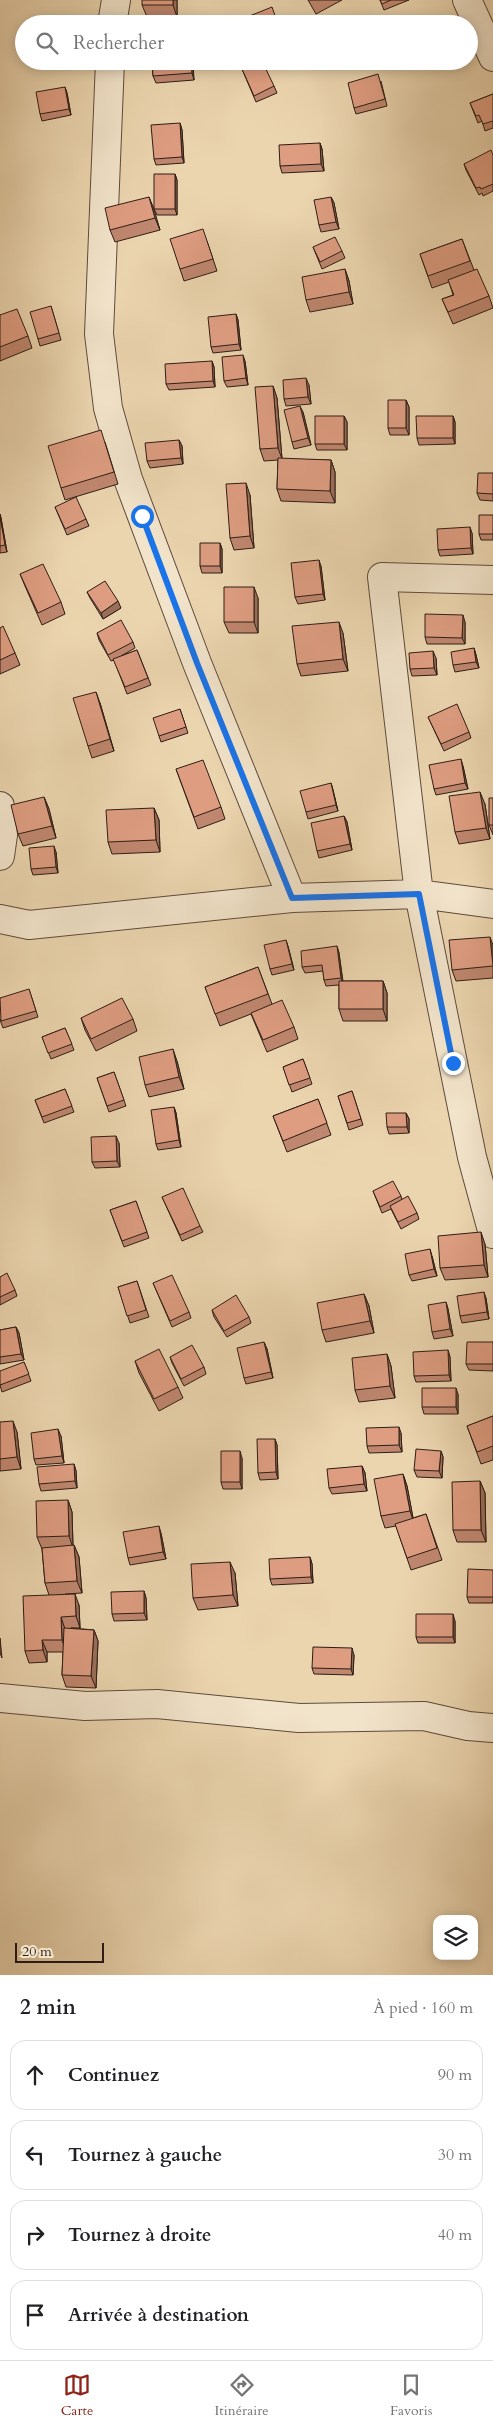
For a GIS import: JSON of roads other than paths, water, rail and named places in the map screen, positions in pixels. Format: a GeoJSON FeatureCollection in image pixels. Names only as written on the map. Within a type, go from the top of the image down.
{"type":"FeatureCollection","features":[{"type":"Feature","properties":{"kind":"street"},"geometry":{"type":"LineString","coordinates":[[114,15],[116,0]]}},
{"type":"Feature","properties":{"kind":"street"},"geometry":{"type":"LineString","coordinates":[[467,0],[474,15]]}},
{"type":"Feature","properties":{"kind":"street"},"geometry":{"type":"LineString","coordinates":[[478,24],[493,57]]}},
{"type":"Feature","properties":{"kind":"street"},"geometry":{"type":"LineString","coordinates":[[110,70],[99,334],[108,408],[128,479],[197,663],[292,898]]}},
{"type":"Feature","properties":{"kind":"street"},"geometry":{"type":"LineString","coordinates":[[493,580],[382,577],[419,894],[472,1157],[493,1234]]}},
{"type":"Feature","properties":{"kind":"street"},"geometry":{"type":"LineString","coordinates":[[0,806],[3,834],[0,856]]}},
{"type":"Feature","properties":{"kind":"street"},"geometry":{"type":"LineString","coordinates":[[0,919],[28,925],[292,898],[419,894],[493,904]]}},
{"type":"Feature","properties":{"kind":"street"},"geometry":{"type":"LineString","coordinates":[[0,1698],[85,1706],[157,1704],[299,1718],[424,1716],[468,1726],[493,1728]]}}]}
